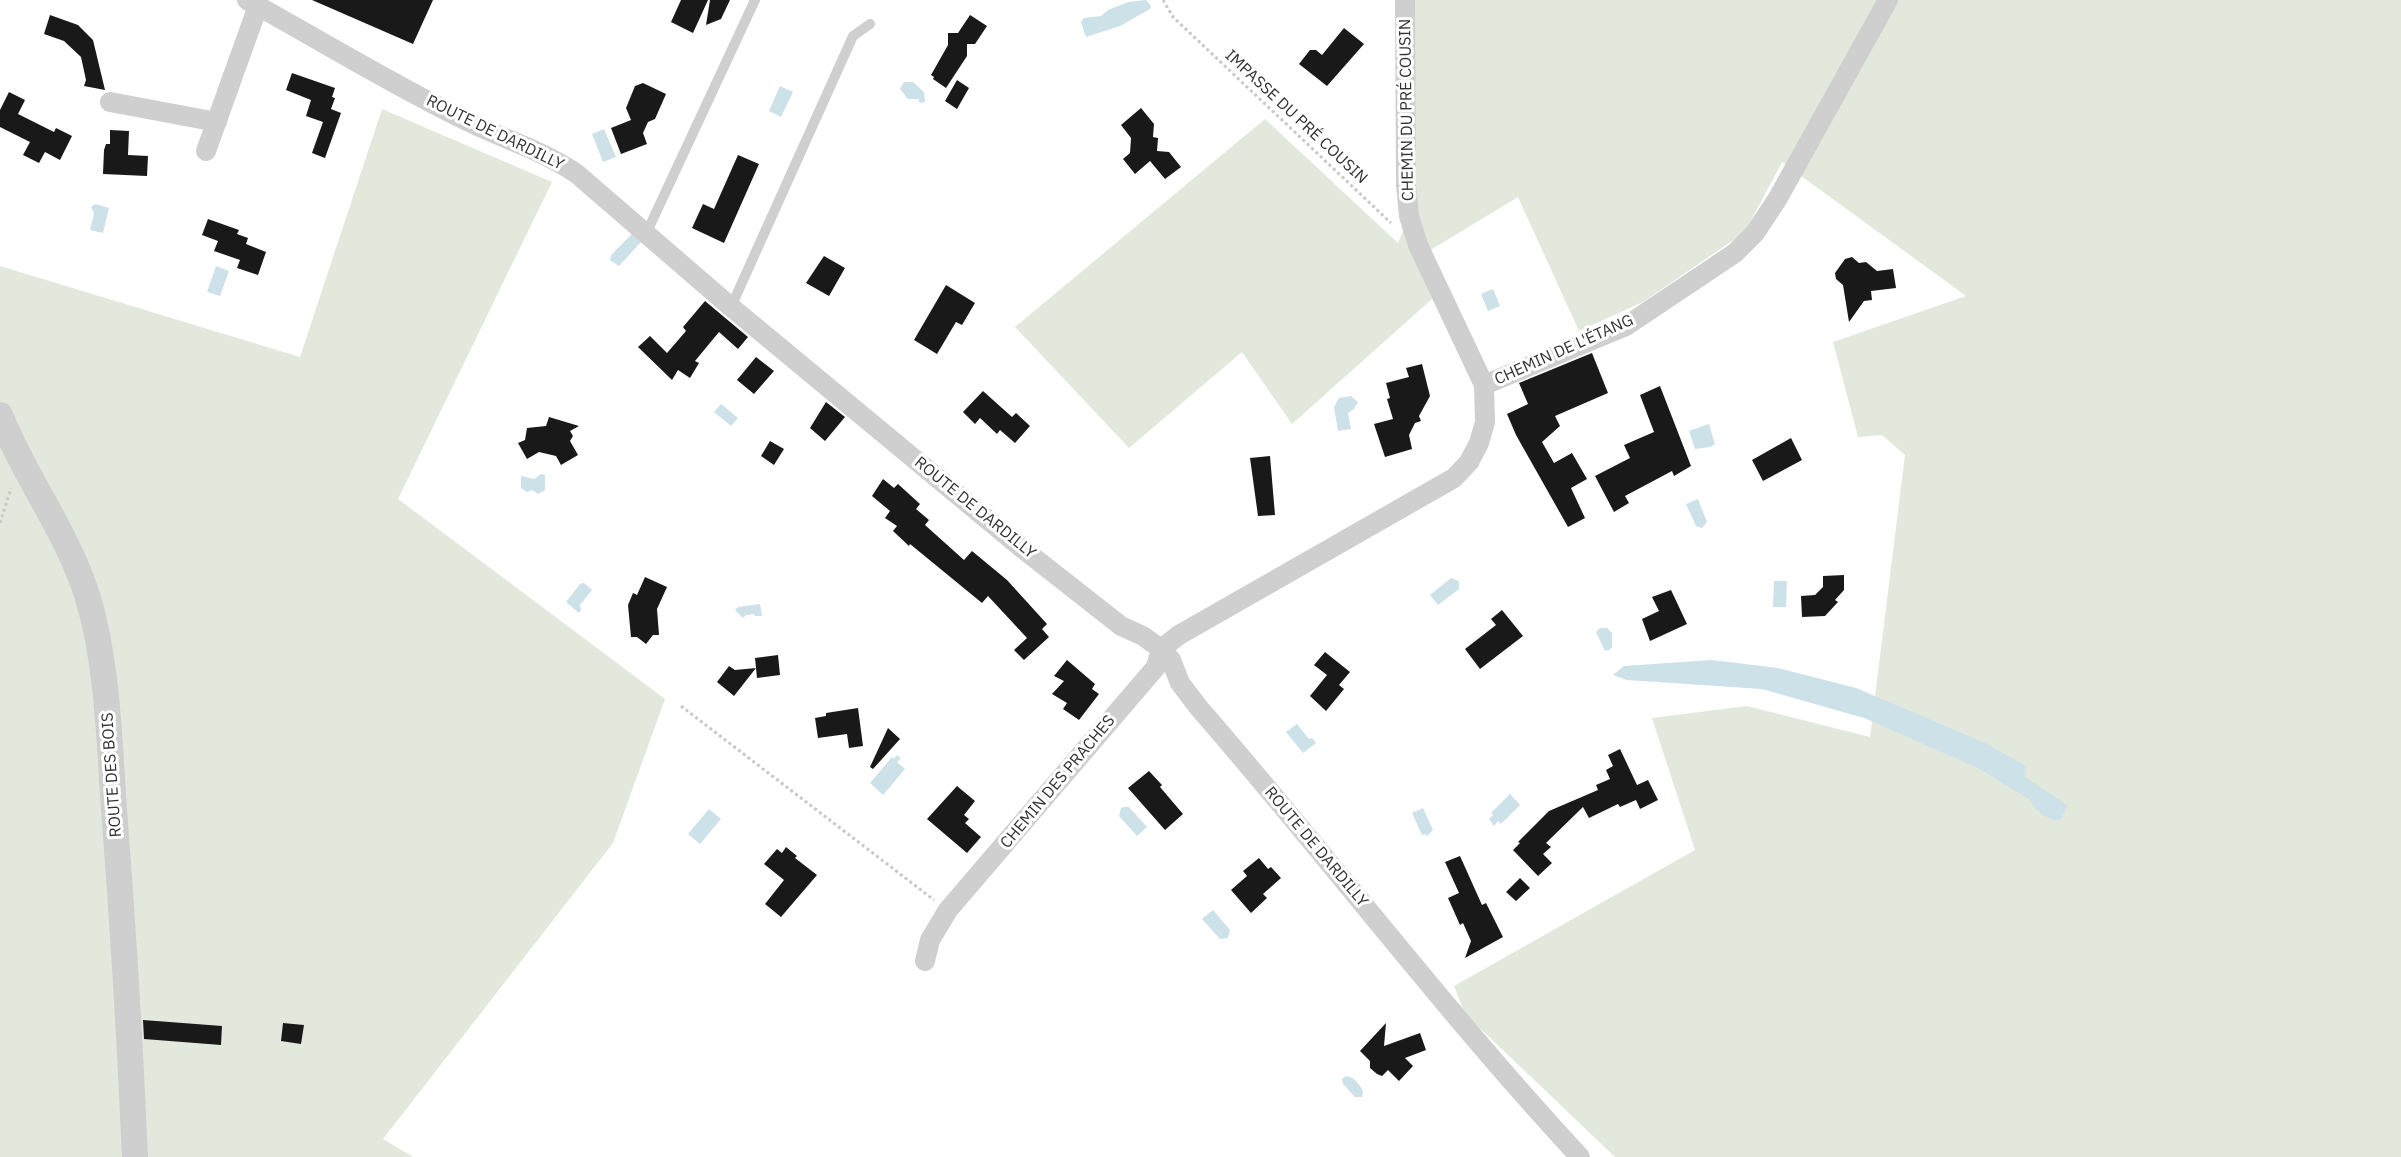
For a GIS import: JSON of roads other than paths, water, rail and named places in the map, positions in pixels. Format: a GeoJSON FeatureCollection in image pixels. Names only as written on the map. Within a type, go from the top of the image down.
{"type":"FeatureCollection","features":[{"type":"Feature","properties":{"kind":"street","name":"CHEMIN DU PRÉ COUSIN"},"geometry":{"type":"LineString","coordinates":[[1405,0],[1406,185],[1409,216],[1418,245],[1484,385]]}},
{"type":"Feature","properties":{"kind":"street","name":"CHEMIN DE L'ÉTANG"},"geometry":{"type":"LineString","coordinates":[[1161,649],[1179,635],[1454,478],[1469,462],[1479,443],[1485,422],[1484,385],[1626,326],[1735,253],[1755,233],[1778,198],[1888,0]]}},
{"type":"Feature","properties":{"kind":"street","name":"ROUTE DE DARDILLY"},"geometry":{"type":"LineString","coordinates":[[253,3],[436,106],[557,161],[577,174],[731,307],[1023,549],[1121,626],[1143,636],[1161,649],[1171,660],[1180,683],[1199,708],[1332,865],[1485,1052],[1580,1157]]}},
{"type":"Feature","properties":{"kind":"street"},"geometry":{"type":"LineString","coordinates":[[206,151],[253,3]]}},
{"type":"Feature","properties":{"kind":"street"},"geometry":{"type":"LineString","coordinates":[[110,102],[217,122]]}},
{"type":"Feature","properties":{"kind":"street","name":"ROUTE DES BOIS"},"geometry":{"type":"LineString","coordinates":[[0,415],[77,566],[98,638],[108,718],[128,988],[135,1157]]}},
{"type":"Feature","properties":{"kind":"street","name":"CHEMIN DES PRACHES"},"geometry":{"type":"LineString","coordinates":[[925,961],[930,940],[948,910],[1155,667],[1161,649]]}},
{"type":"Feature","properties":{"kind":"lane"},"geometry":{"type":"LineString","coordinates":[[646,234],[755,0]]}},
{"type":"Feature","properties":{"kind":"lane"},"geometry":{"type":"LineString","coordinates":[[731,307],[853,36],[870,24]]}}]}
